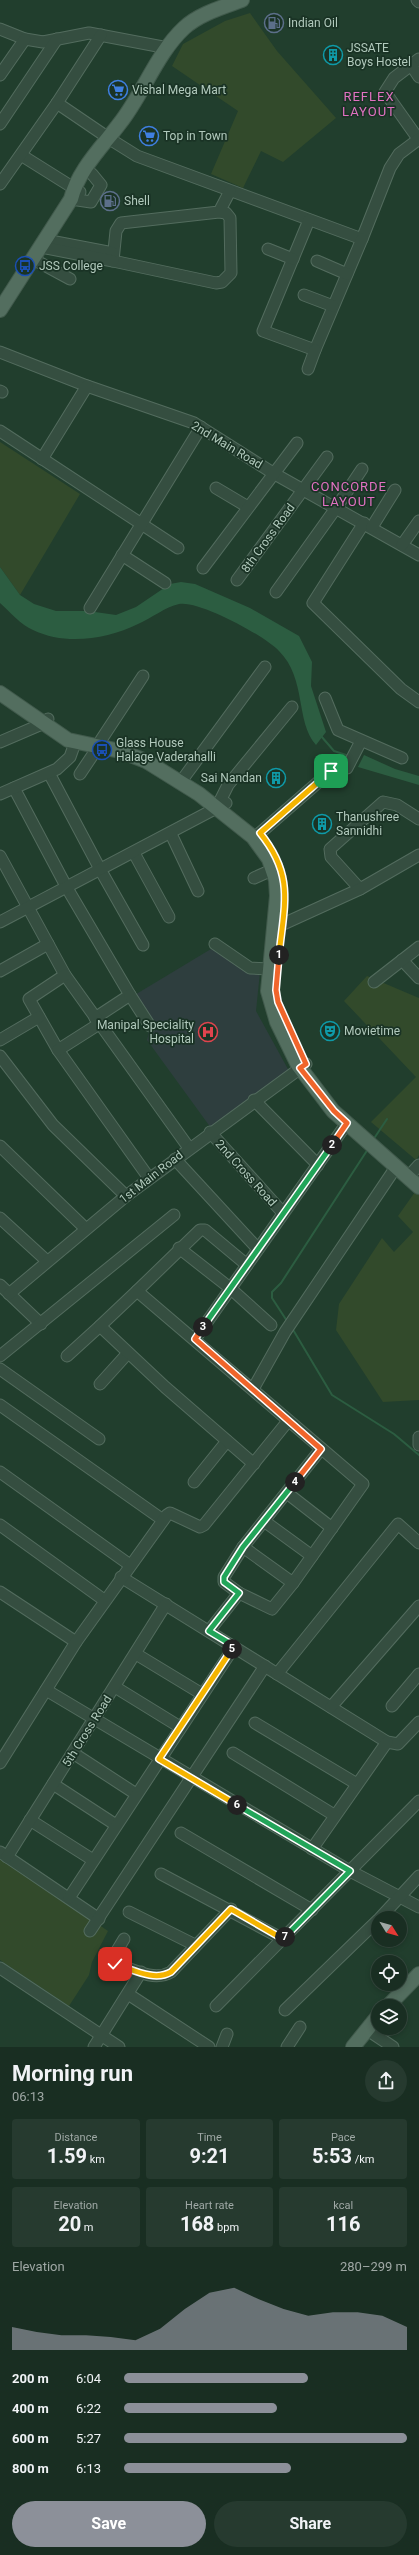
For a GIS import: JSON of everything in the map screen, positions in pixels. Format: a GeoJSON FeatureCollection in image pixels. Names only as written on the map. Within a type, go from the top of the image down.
{"type":"FeatureCollection","features":[{"type":"Feature","properties":{"kind":"main road"},"geometry":{"type":"LineString","coordinates":[[0,310],[168,48],[185,27],[219,8],[242,0]]}},
{"type":"Feature","properties":{"kind":"main road"},"geometry":{"type":"LineString","coordinates":[[75,193],[92,174],[110,139]]}},
{"type":"Feature","properties":{"kind":"main road"},"geometry":{"type":"LineString","coordinates":[[0,684],[45,721],[75,743],[122,744],[149,754],[184,776],[260,833],[276,856],[283,874],[285,896],[281,925],[276,990],[278,1002],[303,1066],[339,1105],[416,1175]]}},
{"type":"Feature","properties":{"kind":"main road"},"geometry":{"type":"LineString","coordinates":[[0,693],[45,721],[77,735],[146,761],[222,804],[253,837],[274,869],[277,896],[269,970],[268,991],[270,1005],[303,1066],[334,1111],[396,1167],[416,1175]]}},
{"type":"Feature","properties":{"kind":"main road"},"geometry":{"type":"LineString","coordinates":[[395,1999],[419,1974]]}},
{"type":"Feature","properties":{"kind":"main road"},"geometry":{"type":"LineString","coordinates":[[406,1999],[419,1986]]}},
{"type":"Feature","properties":{"kind":"main road"},"geometry":{"type":"LineString","coordinates":[[353,2047],[371,2025]]}},
{"type":"Feature","properties":{"kind":"main road"},"geometry":{"type":"LineString","coordinates":[[362,2047],[371,2035]]}},
{"type":"Feature","properties":{"kind":"street"},"geometry":{"type":"LineString","coordinates":[[0,29],[25,39],[43,42],[89,33],[168,48]]}},
{"type":"Feature","properties":{"kind":"street"},"geometry":{"type":"LineString","coordinates":[[0,184],[57,103],[101,35]]}},
{"type":"Feature","properties":{"kind":"street"},"geometry":{"type":"LineString","coordinates":[[0,75],[25,39]]}},
{"type":"Feature","properties":{"kind":"street"},"geometry":{"type":"LineString","coordinates":[[0,124],[57,39]]}},
{"type":"Feature","properties":{"kind":"street"},"geometry":{"type":"LineString","coordinates":[[308,369],[390,168],[399,154],[419,140],[385,92],[394,78],[415,62],[419,77]]}},
{"type":"Feature","properties":{"kind":"street"},"geometry":{"type":"LineString","coordinates":[[57,103],[137,156],[362,239]]}},
{"type":"Feature","properties":{"kind":"street"},"geometry":{"type":"LineString","coordinates":[[20,155],[75,193]]}},
{"type":"Feature","properties":{"kind":"street"},"geometry":{"type":"LineString","coordinates":[[219,212],[230,191]]}},
{"type":"Feature","properties":{"kind":"street"},"geometry":{"type":"LineString","coordinates":[[43,244],[113,257],[216,283],[222,282],[231,273],[230,218],[226,212],[219,212],[121,223],[116,231],[113,257]]}},
{"type":"Feature","properties":{"kind":"street"},"geometry":{"type":"LineString","coordinates":[[309,220],[263,331],[315,350]]}},
{"type":"Feature","properties":{"kind":"street"},"geometry":{"type":"LineString","coordinates":[[268,249],[293,259]]}},
{"type":"Feature","properties":{"kind":"street"},"geometry":{"type":"LineString","coordinates":[[33,259],[70,279]]}},
{"type":"Feature","properties":{"kind":"street"},"geometry":{"type":"LineString","coordinates":[[317,261],[347,274]]}},
{"type":"Feature","properties":{"kind":"street"},"geometry":{"type":"LineString","coordinates":[[304,295],[333,306]]}},
{"type":"Feature","properties":{"kind":"street","name":"2nd Main Road"},"geometry":{"type":"LineString","coordinates":[[0,352],[87,386],[201,427],[273,473],[419,555]]}},
{"type":"Feature","properties":{"kind":"street"},"geometry":{"type":"LineString","coordinates":[[42,459],[87,386]]}},
{"type":"Feature","properties":{"kind":"street"},"geometry":{"type":"LineString","coordinates":[[90,608],[201,427]]}},
{"type":"Feature","properties":{"kind":"street"},"geometry":{"type":"LineString","coordinates":[[0,431],[178,548]]}},
{"type":"Feature","properties":{"kind":"street"},"geometry":{"type":"LineString","coordinates":[[203,568],[297,443]]}},
{"type":"Feature","properties":{"kind":"street","name":"8th Cross Road"},"geometry":{"type":"LineString","coordinates":[[237,580],[327,457]]}},
{"type":"Feature","properties":{"kind":"street"},"geometry":{"type":"LineString","coordinates":[[276,592],[362,469]]}},
{"type":"Feature","properties":{"kind":"street"},"geometry":{"type":"LineString","coordinates":[[216,488],[248,507]]}},
{"type":"Feature","properties":{"kind":"street"},"geometry":{"type":"LineString","coordinates":[[396,490],[368,525],[313,603],[400,689],[419,702]]}},
{"type":"Feature","properties":{"kind":"street"},"geometry":{"type":"LineString","coordinates":[[402,545],[419,521]]}},
{"type":"Feature","properties":{"kind":"street"},"geometry":{"type":"LineString","coordinates":[[122,555],[164,583]]}},
{"type":"Feature","properties":{"kind":"street"},"geometry":{"type":"LineString","coordinates":[[184,776],[265,667]]}},
{"type":"Feature","properties":{"kind":"street"},"geometry":{"type":"LineString","coordinates":[[80,774],[143,676]]}},
{"type":"Feature","properties":{"kind":"street"},"geometry":{"type":"LineString","coordinates":[[325,698],[338,730],[402,758]]}},
{"type":"Feature","properties":{"kind":"street"},"geometry":{"type":"LineString","coordinates":[[0,922],[171,834],[222,804],[228,785],[292,707]]}},
{"type":"Feature","properties":{"kind":"street"},"geometry":{"type":"LineString","coordinates":[[0,742],[45,721]]}},
{"type":"Feature","properties":{"kind":"street"},"geometry":{"type":"LineString","coordinates":[[260,833],[334,768],[347,768],[353,759],[361,740]]}},
{"type":"Feature","properties":{"kind":"street"},"geometry":{"type":"LineString","coordinates":[[0,794],[57,769],[70,757],[75,743]]}},
{"type":"Feature","properties":{"kind":"street"},"geometry":{"type":"LineString","coordinates":[[49,773],[101,871],[143,945]]}},
{"type":"Feature","properties":{"kind":"street"},"geometry":{"type":"LineString","coordinates":[[14,788],[67,888],[150,1026]]}},
{"type":"Feature","properties":{"kind":"street"},"geometry":{"type":"LineString","coordinates":[[360,889],[332,857],[330,849],[382,802],[397,805],[419,819]]}},
{"type":"Feature","properties":{"kind":"street"},"geometry":{"type":"LineString","coordinates":[[171,834],[198,891]]}},
{"type":"Feature","properties":{"kind":"street"},"geometry":{"type":"LineString","coordinates":[[134,853],[169,917]]}},
{"type":"Feature","properties":{"kind":"street"},"geometry":{"type":"LineString","coordinates":[[281,925],[360,889],[419,855]]}},
{"type":"Feature","properties":{"kind":"street"},"geometry":{"type":"LineString","coordinates":[[0,856],[65,975],[189,1148]]}},
{"type":"Feature","properties":{"kind":"street"},"geometry":{"type":"LineString","coordinates":[[254,878],[274,869]]}},
{"type":"Feature","properties":{"kind":"street"},"geometry":{"type":"LineString","coordinates":[[0,971],[48,944]]}},
{"type":"Feature","properties":{"kind":"street"},"geometry":{"type":"LineString","coordinates":[[215,944],[250,968],[269,970]]}},
{"type":"Feature","properties":{"kind":"street"},"geometry":{"type":"LineString","coordinates":[[374,982],[419,947]]}},
{"type":"Feature","properties":{"kind":"street"},"geometry":{"type":"LineString","coordinates":[[402,960],[419,978]]}},
{"type":"Feature","properties":{"kind":"street"},"geometry":{"type":"LineString","coordinates":[[65,975],[29,999],[58,1050],[149,1178]]}},
{"type":"Feature","properties":{"kind":"street"},"geometry":{"type":"LineString","coordinates":[[58,1050],[130,995]]}},
{"type":"Feature","properties":{"kind":"street"},"geometry":{"type":"LineString","coordinates":[[0,1040],[39,1017]]}},
{"type":"Feature","properties":{"kind":"street"},"geometry":{"type":"LineString","coordinates":[[0,1056],[53,1126],[126,1196]]}},
{"type":"Feature","properties":{"kind":"street","name":"1st Main Road"},"geometry":{"type":"LineString","coordinates":[[9,1294],[86,1228],[149,1178],[254,1100],[303,1066]]}},
{"type":"Feature","properties":{"kind":"street"},"geometry":{"type":"LineString","coordinates":[[254,1100],[318,1165]]}},
{"type":"Feature","properties":{"kind":"street"},"geometry":{"type":"LineString","coordinates":[[195,1339],[347,1123]]}},
{"type":"Feature","properties":{"kind":"street","name":"2nd Cross Road"},"geometry":{"type":"LineString","coordinates":[[210,1132],[283,1213]]}},
{"type":"Feature","properties":{"kind":"street"},"geometry":{"type":"LineString","coordinates":[[0,1146],[86,1228]]}},
{"type":"Feature","properties":{"kind":"street"},"geometry":{"type":"LineString","coordinates":[[175,1159],[258,1249]]}},
{"type":"Feature","properties":{"kind":"street"},"geometry":{"type":"LineString","coordinates":[[253,1389],[288,1328],[396,1167]]}},
{"type":"Feature","properties":{"kind":"street"},"geometry":{"type":"LineString","coordinates":[[0,1356],[174,1216]]}},
{"type":"Feature","properties":{"kind":"street"},"geometry":{"type":"LineString","coordinates":[[0,1218],[47,1261]]}},
{"type":"Feature","properties":{"kind":"street"},"geometry":{"type":"LineString","coordinates":[[67,1356],[200,1230],[205,1230],[247,1265]]}},
{"type":"Feature","properties":{"kind":"street"},"geometry":{"type":"LineString","coordinates":[[180,1248],[230,1288],[271,1325]]}},
{"type":"Feature","properties":{"kind":"street"},"geometry":{"type":"LineString","coordinates":[[0,1285],[41,1324]]}},
{"type":"Feature","properties":{"kind":"street"},"geometry":{"type":"LineString","coordinates":[[137,1291],[363,1484],[293,1583],[272,1609],[239,1593],[224,1582],[224,1577],[243,1547],[321,1449]]}},
{"type":"Feature","properties":{"kind":"street"},"geometry":{"type":"LineString","coordinates":[[100,1326],[128,1353],[254,1464]]}},
{"type":"Feature","properties":{"kind":"street"},"geometry":{"type":"LineString","coordinates":[[100,1384],[128,1353]]}},
{"type":"Feature","properties":{"kind":"street"},"geometry":{"type":"LineString","coordinates":[[0,1369],[99,1439]]}},
{"type":"Feature","properties":{"kind":"street"},"geometry":{"type":"LineString","coordinates":[[0,1405],[163,1520]]}},
{"type":"Feature","properties":{"kind":"street"},"geometry":{"type":"LineString","coordinates":[[0,1763],[104,1600],[163,1520],[170,1513],[200,1527],[204,1525],[288,1421]]}},
{"type":"Feature","properties":{"kind":"street"},"geometry":{"type":"LineString","coordinates":[[419,1437],[419,1445]]}},
{"type":"Feature","properties":{"kind":"street"},"geometry":{"type":"LineString","coordinates":[[194,1482],[227,1440]]}},
{"type":"Feature","properties":{"kind":"street"},"geometry":{"type":"LineString","coordinates":[[0,1472],[130,1565]]}},
{"type":"Feature","properties":{"kind":"street"},"geometry":{"type":"LineString","coordinates":[[287,1493],[332,1528]]}},
{"type":"Feature","properties":{"kind":"street"},"geometry":{"type":"LineString","coordinates":[[264,1521],[312,1556]]}},
{"type":"Feature","properties":{"kind":"street"},"geometry":{"type":"LineString","coordinates":[[277,1674],[398,1524],[415,1540],[419,1528]]}},
{"type":"Feature","properties":{"kind":"street"},"geometry":{"type":"LineString","coordinates":[[0,1525],[104,1600]]}},
{"type":"Feature","properties":{"kind":"street"},"geometry":{"type":"LineString","coordinates":[[243,1547],[293,1583]]}},
{"type":"Feature","properties":{"kind":"street"},"geometry":{"type":"LineString","coordinates":[[121,1577],[387,1742],[398,1744],[419,1722]]}},
{"type":"Feature","properties":{"kind":"street"},"geometry":{"type":"LineString","coordinates":[[0,1592],[76,1642]]}},
{"type":"Feature","properties":{"kind":"street"},"geometry":{"type":"LineString","coordinates":[[209,1631],[239,1593]]}},
{"type":"Feature","properties":{"kind":"street","name":"5th Cross Road"},"geometry":{"type":"LineString","coordinates":[[4,1855],[30,1820],[136,1654],[166,1604]]}},
{"type":"Feature","properties":{"kind":"street"},"geometry":{"type":"LineString","coordinates":[[331,1707],[419,1606]]}},
{"type":"Feature","properties":{"kind":"street"},"geometry":{"type":"LineString","coordinates":[[69,1898],[234,1646]]}},
{"type":"Feature","properties":{"kind":"street"},"geometry":{"type":"LineString","coordinates":[[136,1654],[202,1694]]}},
{"type":"Feature","properties":{"kind":"street"},"geometry":{"type":"LineString","coordinates":[[90,1931],[190,1777],[265,1666]]}},
{"type":"Feature","properties":{"kind":"street"},"geometry":{"type":"LineString","coordinates":[[392,1706],[419,1674]]}},
{"type":"Feature","properties":{"kind":"street"},"geometry":{"type":"LineString","coordinates":[[115,1687],[180,1727]]}},
{"type":"Feature","properties":{"kind":"street"},"geometry":{"type":"LineString","coordinates":[[46,1690],[159,1759],[312,1849],[350,1871],[419,1907]]}},
{"type":"Feature","properties":{"kind":"street"},"geometry":{"type":"LineString","coordinates":[[255,1723],[357,1784]]}},
{"type":"Feature","properties":{"kind":"street"},"geometry":{"type":"LineString","coordinates":[[312,1849],[334,1815],[387,1742]]}},
{"type":"Feature","properties":{"kind":"street"},"geometry":{"type":"LineString","coordinates":[[73,1753],[136,1794]]}},
{"type":"Feature","properties":{"kind":"street"},"geometry":{"type":"LineString","coordinates":[[233,1753],[334,1815]]}},
{"type":"Feature","properties":{"kind":"street"},"geometry":{"type":"LineString","coordinates":[[53,1784],[116,1826]]}},
{"type":"Feature","properties":{"kind":"street"},"geometry":{"type":"LineString","coordinates":[[216,2006],[419,1801]]}},
{"type":"Feature","properties":{"kind":"street"},"geometry":{"type":"LineString","coordinates":[[30,1820],[93,1860]]}},
{"type":"Feature","properties":{"kind":"street"},"geometry":{"type":"LineString","coordinates":[[181,1833],[312,1910]]}},
{"type":"Feature","properties":{"kind":"street"},"geometry":{"type":"LineString","coordinates":[[4,1855],[99,1919]]}},
{"type":"Feature","properties":{"kind":"street"},"geometry":{"type":"LineString","coordinates":[[161,1874],[231,1909],[283,1939]]}},
{"type":"Feature","properties":{"kind":"street"},"geometry":{"type":"LineString","coordinates":[[387,1911],[419,1876]]}},
{"type":"Feature","properties":{"kind":"street"},"geometry":{"type":"LineString","coordinates":[[124,1939],[113,1962],[141,1972],[164,1976],[171,1972],[195,1945],[231,1909]]}},
{"type":"Feature","properties":{"kind":"street"},"geometry":{"type":"LineString","coordinates":[[129,1912],[195,1945]]}},
{"type":"Feature","properties":{"kind":"street"},"geometry":{"type":"LineString","coordinates":[[285,2010],[371,1927]]}},
{"type":"Feature","properties":{"kind":"street"},"geometry":{"type":"LineString","coordinates":[[0,1968],[119,2047]]}},
{"type":"Feature","properties":{"kind":"street"},"geometry":{"type":"LineString","coordinates":[[94,2047],[141,1972]]}},
{"type":"Feature","properties":{"kind":"street"},"geometry":{"type":"LineString","coordinates":[[128,1994],[209,2047]]}},
{"type":"Feature","properties":{"kind":"street"},"geometry":{"type":"LineString","coordinates":[[287,2047],[300,2027]]}},
{"type":"Feature","properties":{"kind":"street"},"geometry":{"type":"LineString","coordinates":[[222,2047],[227,2034]]}},
{"type":"Feature","properties":{"kind":"street"},"geometry":{"type":"LineString","coordinates":[[380,2035],[393,2047]]}},
{"type":"Feature","properties":{"kind":"shaded area"},"geometry":{"type":"Polygon","coordinates":[[[250,13],[277,51],[336,118],[283,162],[261,151],[243,188],[211,174],[238,111],[172,66],[183,44],[225,21],[250,13]]]}},
{"type":"Feature","properties":{"kind":"shaded area"},"geometry":{"type":"Polygon","coordinates":[[[0,442],[80,494],[20,595],[0,567],[0,442]]]}},
{"type":"Feature","properties":{"kind":"shaded area"},"geometry":{"type":"Polygon","coordinates":[[[0,567],[20,595],[34,604],[56,611],[88,611],[116,615],[136,607],[170,584],[181,582],[195,584],[250,608],[299,636],[312,662],[311,686],[326,732],[316,745],[305,724],[294,674],[288,662],[279,651],[260,637],[231,620],[216,613],[188,604],[179,604],[143,622],[113,634],[86,639],[59,638],[46,635],[24,625],[0,603],[0,567]]]}},
{"type":"Feature","properties":{"kind":"shaded area"},"geometry":{"type":"Polygon","coordinates":[[[364,755],[395,769],[419,776],[419,785],[358,767],[364,755]]]}},
{"type":"Feature","properties":{"kind":"shaded area","name":"Manipal Speciality Hospital"},"geometry":{"type":"Polygon","coordinates":[[[211,949],[260,972],[256,1011],[289,1071],[211,1128],[147,1040],[151,1024],[133,996],[211,949]]]}},
{"type":"Feature","properties":{"kind":"shaded area"},"geometry":{"type":"Polygon","coordinates":[[[367,976],[419,998],[419,1155],[416,1160],[371,1122],[416,1077],[344,1001],[367,976]]]}},
{"type":"Feature","properties":{"kind":"shaded area"},"geometry":{"type":"Polygon","coordinates":[[[415,1192],[419,1195],[419,1400],[383,1402],[336,1330],[339,1304],[382,1238],[394,1252],[413,1232],[398,1216],[415,1192]]]}},
{"type":"Feature","properties":{"kind":"shaded area"},"geometry":{"type":"Polygon","coordinates":[[[0,1857],[108,1931],[92,1962],[89,1975],[69,2006],[0,1960],[0,1857]]]}},
{"type":"Feature","properties":{"kind":"waterway"},"geometry":{"type":"LineString","coordinates":[[321,736],[334,751],[349,756]]}},
{"type":"Feature","properties":{"kind":"waterway"},"geometry":{"type":"LineString","coordinates":[[373,1140],[387,1119]]}},
{"type":"Feature","properties":{"kind":"waterway"},"geometry":{"type":"LineString","coordinates":[[287,1321],[272,1298],[272,1292],[281,1283],[368,1149]]}},
{"type":"Feature","properties":{"kind":"waterway"},"geometry":{"type":"LineString","coordinates":[[292,1328],[332,1395],[394,1434],[419,1455]]}},
{"type":"Feature","properties":{"kind":"place","name":"Indian Oil"},"geometry":{"type":"Point","coordinates":[274,23]}},
{"type":"Feature","properties":{"kind":"place","name":"JSSATE Boys Hostel"},"geometry":{"type":"Point","coordinates":[333,55]}},
{"type":"Feature","properties":{"kind":"place","name":"Vishal Mega Mart"},"geometry":{"type":"Point","coordinates":[118,90]}},
{"type":"Feature","properties":{"kind":"place","name":"Top in Town"},"geometry":{"type":"Point","coordinates":[149,136]}},
{"type":"Feature","properties":{"kind":"place","name":"Shell"},"geometry":{"type":"Point","coordinates":[110,201]}},
{"type":"Feature","properties":{"kind":"place","name":"JSS College"},"geometry":{"type":"Point","coordinates":[25,266]}},
{"type":"Feature","properties":{"kind":"place","name":"Glass House Halage Vaderahalli"},"geometry":{"type":"Point","coordinates":[102,750]}},
{"type":"Feature","properties":{"kind":"place","name":"Sai Nandan"},"geometry":{"type":"Point","coordinates":[276,778]}},
{"type":"Feature","properties":{"kind":"place","name":"Thanushree Sannidhi"},"geometry":{"type":"Point","coordinates":[322,824]}},
{"type":"Feature","properties":{"kind":"place","name":"Movietime"},"geometry":{"type":"Point","coordinates":[330,1031]}},
{"type":"Feature","properties":{"kind":"place","name":"Manipal Speciality Hospital"},"geometry":{"type":"Point","coordinates":[208,1032]}},
{"type":"Feature","properties":{"kind":"district","name":"REFLEX LAYOUT"},"geometry":{"type":"Point","coordinates":[369,104]}},
{"type":"Feature","properties":{"kind":"district","name":"CONCORDE LAYOUT"},"geometry":{"type":"Point","coordinates":[349,494]}},
{"type":"Feature","properties":{"kind":"route"},"geometry":{"type":"LineString","coordinates":[[115,1964],[152,1976],[164,1976],[171,1972],[195,1945],[231,1909],[283,1939],[350,1871],[159,1759],[234,1646],[209,1631],[239,1593],[224,1582],[224,1577],[243,1547],[321,1449],[195,1339],[347,1123],[334,1111],[300,1068],[306,1064],[284,1019],[278,1002],[276,990],[285,896],[284,878],[280,863],[260,833],[331,771]]}}]}
